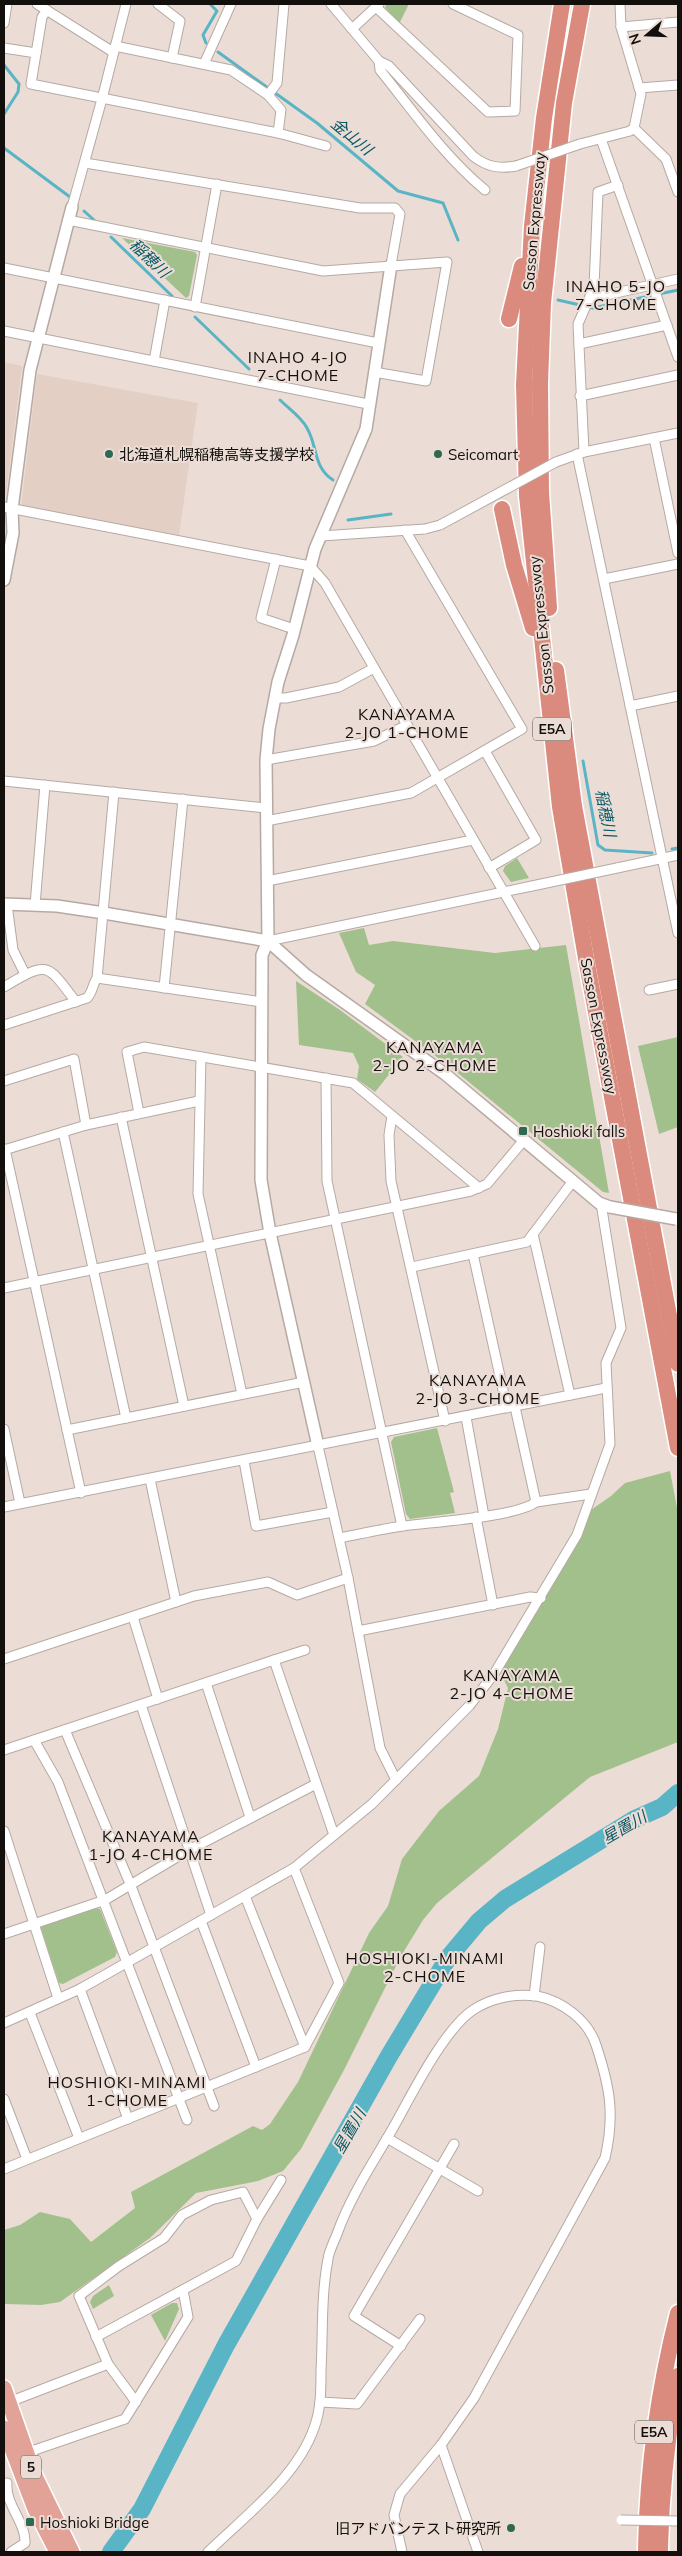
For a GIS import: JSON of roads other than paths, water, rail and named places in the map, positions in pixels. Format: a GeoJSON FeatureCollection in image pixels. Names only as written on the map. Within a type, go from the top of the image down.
{"type":"FeatureCollection","features":[{"type":"Feature","properties":{"kind":"highway","name":"Sasson Expressway"},"geometry":{"type":"LineString","coordinates":[[562,4],[544,118],[532,226],[524,385],[527,496],[562,817],[678,1448]]}},
{"type":"Feature","properties":{"kind":"highway","name":"Sasson Expressway"},"geometry":{"type":"LineString","coordinates":[[582,4],[564,102],[542,312],[540,383],[541,492],[551,630],[578,825],[678,1364]]}},
{"type":"Feature","properties":{"kind":"highway"},"geometry":{"type":"LineString","coordinates":[[571,60],[592,4]]}},
{"type":"Feature","properties":{"kind":"highway"},"geometry":{"type":"LineString","coordinates":[[509,319],[532,226]]}},
{"type":"Feature","properties":{"kind":"highway"},"geometry":{"type":"LineString","coordinates":[[502,509],[514,565],[545,666]]}},
{"type":"Feature","properties":{"kind":"highway","name":"E5A"},"geometry":{"type":"LineString","coordinates":[[646,2552],[647,2508],[655,2423],[678,2313]]}},
{"type":"Feature","properties":{"kind":"highway","name":"E5A"},"geometry":{"type":"LineString","coordinates":[[660,2552],[661,2507],[667,2443],[678,2376]]}},
{"type":"Feature","properties":{"kind":"highway","name":"5"},"geometry":{"type":"LineString","coordinates":[[4,2388],[26,2453],[34,2509],[62,2548]]}},
{"type":"Feature","properties":{"kind":"highway","name":"5"},"geometry":{"type":"LineString","coordinates":[[4,2428],[29,2478]]}},
{"type":"Feature","properties":{"kind":"street"},"geometry":{"type":"LineString","coordinates":[[4,23],[7,4]]}},
{"type":"Feature","properties":{"kind":"street"},"geometry":{"type":"LineString","coordinates":[[37,4],[114,49],[231,70],[268,95],[281,110],[278,133]]}},
{"type":"Feature","properties":{"kind":"street"},"geometry":{"type":"LineString","coordinates":[[4,580],[13,533],[8,508],[30,370],[126,4]]}},
{"type":"Feature","properties":{"kind":"street"},"geometry":{"type":"LineString","coordinates":[[158,4],[180,22],[172,58]]}},
{"type":"Feature","properties":{"kind":"street"},"geometry":{"type":"LineString","coordinates":[[204,64],[231,4]]}},
{"type":"Feature","properties":{"kind":"street"},"geometry":{"type":"LineString","coordinates":[[268,95],[277,83],[284,4]]}},
{"type":"Feature","properties":{"kind":"street"},"geometry":{"type":"LineString","coordinates":[[331,4],[379,61],[389,66],[472,156],[490,166],[500,168],[516,166],[580,144],[630,131],[634,128],[641,94],[621,26],[620,4]]}},
{"type":"Feature","properties":{"kind":"street"},"geometry":{"type":"LineString","coordinates":[[352,29],[378,6],[488,112],[515,111],[518,35],[453,4]]}},
{"type":"Feature","properties":{"kind":"street"},"geometry":{"type":"LineString","coordinates":[[46,10],[42,17],[31,84],[102,100],[278,133],[326,146]]}},
{"type":"Feature","properties":{"kind":"street"},"geometry":{"type":"LineString","coordinates":[[621,26],[678,22]]}},
{"type":"Feature","properties":{"kind":"street"},"geometry":{"type":"LineString","coordinates":[[4,48],[36,53]]}},
{"type":"Feature","properties":{"kind":"street"},"geometry":{"type":"LineString","coordinates":[[379,61],[380,70],[437,141],[463,171],[485,190]]}},
{"type":"Feature","properties":{"kind":"street"},"geometry":{"type":"LineString","coordinates":[[639,88],[678,85]]}},
{"type":"Feature","properties":{"kind":"street"},"geometry":{"type":"LineString","coordinates":[[634,128],[666,159],[678,192]]}},
{"type":"Feature","properties":{"kind":"street"},"geometry":{"type":"LineString","coordinates":[[601,139],[678,357]]}},
{"type":"Feature","properties":{"kind":"street"},"geometry":{"type":"LineString","coordinates":[[85,163],[360,208],[395,208],[400,214],[368,404],[366,429],[320,536],[310,566],[275,698],[266,760],[268,941],[262,955],[261,1067],[261,1180],[270,1233],[348,1578],[380,1748],[396,1780]]}},
{"type":"Feature","properties":{"kind":"street"},"geometry":{"type":"LineString","coordinates":[[195,307],[217,184]]}},
{"type":"Feature","properties":{"kind":"street"},"geometry":{"type":"LineString","coordinates":[[618,185],[598,192],[594,286],[578,324],[581,453],[604,579],[678,933]]}},
{"type":"Feature","properties":{"kind":"street"},"geometry":{"type":"LineString","coordinates":[[68,220],[323,270],[447,262],[426,381],[374,372]]}},
{"type":"Feature","properties":{"kind":"street"},"geometry":{"type":"LineString","coordinates":[[4,268],[378,343]]}},
{"type":"Feature","properties":{"kind":"street"},"geometry":{"type":"LineString","coordinates":[[589,300],[678,280]]}},
{"type":"Feature","properties":{"kind":"street"},"geometry":{"type":"LineString","coordinates":[[154,361],[165,300]]}},
{"type":"Feature","properties":{"kind":"street"},"geometry":{"type":"LineString","coordinates":[[578,344],[667,325]]}},
{"type":"Feature","properties":{"kind":"street"},"geometry":{"type":"LineString","coordinates":[[4,331],[368,404]]}},
{"type":"Feature","properties":{"kind":"street"},"geometry":{"type":"LineString","coordinates":[[580,396],[678,375]]}},
{"type":"Feature","properties":{"kind":"street"},"geometry":{"type":"LineString","coordinates":[[320,536],[425,529],[440,525],[556,462],[581,453],[678,433]]}},
{"type":"Feature","properties":{"kind":"street"},"geometry":{"type":"LineString","coordinates":[[654,438],[678,553]]}},
{"type":"Feature","properties":{"kind":"street"},"geometry":{"type":"LineString","coordinates":[[8,508],[310,566],[325,583],[535,946]]}},
{"type":"Feature","properties":{"kind":"street"},"geometry":{"type":"LineString","coordinates":[[266,821],[411,793],[522,729],[405,530]]}},
{"type":"Feature","properties":{"kind":"street"},"geometry":{"type":"LineString","coordinates":[[276,559],[261,618],[294,629]]}},
{"type":"Feature","properties":{"kind":"street"},"geometry":{"type":"LineString","coordinates":[[604,579],[678,564]]}},
{"type":"Feature","properties":{"kind":"street"},"geometry":{"type":"LineString","coordinates":[[275,698],[286,698],[339,687],[374,668]]}},
{"type":"Feature","properties":{"kind":"street"},"geometry":{"type":"LineString","coordinates":[[630,706],[678,696]]}},
{"type":"Feature","properties":{"kind":"street"},"geometry":{"type":"LineString","coordinates":[[266,760],[374,741],[407,725]]}},
{"type":"Feature","properties":{"kind":"street"},"geometry":{"type":"LineString","coordinates":[[486,751],[536,840],[489,868]]}},
{"type":"Feature","properties":{"kind":"street"},"geometry":{"type":"LineString","coordinates":[[4,781],[266,808]]}},
{"type":"Feature","properties":{"kind":"street"},"geometry":{"type":"LineString","coordinates":[[35,905],[45,785]]}},
{"type":"Feature","properties":{"kind":"street"},"geometry":{"type":"LineString","coordinates":[[4,1025],[87,998],[92,992],[93,983],[97,978],[114,792]]}},
{"type":"Feature","properties":{"kind":"street"},"geometry":{"type":"LineString","coordinates":[[164,988],[182,799]]}},
{"type":"Feature","properties":{"kind":"street"},"geometry":{"type":"LineString","coordinates":[[267,881],[473,840]]}},
{"type":"Feature","properties":{"kind":"street"},"geometry":{"type":"LineString","coordinates":[[25,974],[8,950],[5,904],[35,905],[104,913],[268,941],[678,855]]}},
{"type":"Feature","properties":{"kind":"street"},"geometry":{"type":"LineString","coordinates":[[268,941],[306,975],[445,1074],[605,1205],[677,1219]]}},
{"type":"Feature","properties":{"kind":"street"},"geometry":{"type":"LineString","coordinates":[[4,986],[40,968],[48,969],[54,973],[76,1002]]}},
{"type":"Feature","properties":{"kind":"street"},"geometry":{"type":"LineString","coordinates":[[97,978],[262,1002]]}},
{"type":"Feature","properties":{"kind":"street"},"geometry":{"type":"LineString","coordinates":[[649,990],[678,984]]}},
{"type":"Feature","properties":{"kind":"street"},"geometry":{"type":"LineString","coordinates":[[139,1113],[127,1052],[144,1046],[353,1083],[479,1188]]}},
{"type":"Feature","properties":{"kind":"street"},"geometry":{"type":"LineString","coordinates":[[201,1057],[198,1194],[242,1394]]}},
{"type":"Feature","properties":{"kind":"street"},"geometry":{"type":"LineString","coordinates":[[4,1081],[74,1059],[86,1125]]}},
{"type":"Feature","properties":{"kind":"street"},"geometry":{"type":"LineString","coordinates":[[326,1078],[327,1181],[402,1526]]}},
{"type":"Feature","properties":{"kind":"street"},"geometry":{"type":"LineString","coordinates":[[80,1493],[4,1150],[86,1125],[199,1101]]}},
{"type":"Feature","properties":{"kind":"street"},"geometry":{"type":"LineString","coordinates":[[392,1116],[389,1135],[391,1181],[412,1267],[445,1421]]}},
{"type":"Feature","properties":{"kind":"street"},"geometry":{"type":"LineString","coordinates":[[121,1118],[184,1406]]}},
{"type":"Feature","properties":{"kind":"street"},"geometry":{"type":"LineString","coordinates":[[63,1132],[126,1418]]}},
{"type":"Feature","properties":{"kind":"street"},"geometry":{"type":"LineString","coordinates":[[4,1288],[398,1207],[479,1188],[488,1184],[524,1140]]}},
{"type":"Feature","properties":{"kind":"street"},"geometry":{"type":"LineString","coordinates":[[412,1267],[526,1242],[574,1181]]}},
{"type":"Feature","properties":{"kind":"street"},"geometry":{"type":"LineString","coordinates":[[4,2023],[80,1989],[294,1868],[372,1804],[469,1706],[494,1674],[578,1535],[610,1444],[606,1363],[621,1328],[605,1205]]}},
{"type":"Feature","properties":{"kind":"street"},"geometry":{"type":"LineString","coordinates":[[533,1234],[570,1395]]}},
{"type":"Feature","properties":{"kind":"street"},"geometry":{"type":"LineString","coordinates":[[473,1254],[536,1502]]}},
{"type":"Feature","properties":{"kind":"street"},"geometry":{"type":"LineString","coordinates":[[67,1430],[304,1382]]}},
{"type":"Feature","properties":{"kind":"street"},"geometry":{"type":"LineString","coordinates":[[4,1507],[606,1388]]}},
{"type":"Feature","properties":{"kind":"street"},"geometry":{"type":"LineString","coordinates":[[466,1417],[493,1605]]}},
{"type":"Feature","properties":{"kind":"street"},"geometry":{"type":"LineString","coordinates":[[4,1429],[20,1503]]}},
{"type":"Feature","properties":{"kind":"street"},"geometry":{"type":"LineString","coordinates":[[244,1461],[256,1526],[333,1512]]}},
{"type":"Feature","properties":{"kind":"street"},"geometry":{"type":"LineString","coordinates":[[150,1479],[176,1602]]}},
{"type":"Feature","properties":{"kind":"street"},"geometry":{"type":"LineString","coordinates":[[339,1538],[402,1526],[480,1517],[530,1507],[536,1502],[591,1494]]}},
{"type":"Feature","properties":{"kind":"street"},"geometry":{"type":"LineString","coordinates":[[4,1659],[194,1596],[268,1582],[297,1595],[348,1578]]}},
{"type":"Feature","properties":{"kind":"street"},"geometry":{"type":"LineString","coordinates":[[358,1631],[530,1596],[540,1598]]}},
{"type":"Feature","properties":{"kind":"street"},"geometry":{"type":"LineString","coordinates":[[133,1616],[158,1699]]}},
{"type":"Feature","properties":{"kind":"street"},"geometry":{"type":"LineString","coordinates":[[4,1750],[305,1650]]}},
{"type":"Feature","properties":{"kind":"street"},"geometry":{"type":"LineString","coordinates":[[274,1660],[334,1835]]}},
{"type":"Feature","properties":{"kind":"street"},"geometry":{"type":"LineString","coordinates":[[206,1683],[250,1817]]}},
{"type":"Feature","properties":{"kind":"street"},"geometry":{"type":"LineString","coordinates":[[140,1705],[211,1915]]}},
{"type":"Feature","properties":{"kind":"street"},"geometry":{"type":"LineString","coordinates":[[65,1730],[131,1886],[214,2106]]}},
{"type":"Feature","properties":{"kind":"street"},"geometry":{"type":"LineString","coordinates":[[34,1740],[58,1782],[105,1900],[187,2120]]}},
{"type":"Feature","properties":{"kind":"street"},"geometry":{"type":"LineString","coordinates":[[4,1934],[105,1900],[188,1850],[316,1784]]}},
{"type":"Feature","properties":{"kind":"street"},"geometry":{"type":"LineString","coordinates":[[4,1831],[58,1998]]}},
{"type":"Feature","properties":{"kind":"street"},"geometry":{"type":"LineString","coordinates":[[4,2168],[305,2047],[338,1983],[294,1868]]}},
{"type":"Feature","properties":{"kind":"street"},"geometry":{"type":"LineString","coordinates":[[246,1896],[305,2047]]}},
{"type":"Feature","properties":{"kind":"street"},"geometry":{"type":"LineString","coordinates":[[201,1921],[256,2067]]}},
{"type":"Feature","properties":{"kind":"street"},"geometry":{"type":"LineString","coordinates":[[534,1996],[540,1946]]}},
{"type":"Feature","properties":{"kind":"street"},"geometry":{"type":"LineString","coordinates":[[80,1989],[128,2118]]}},
{"type":"Feature","properties":{"kind":"street"},"geometry":{"type":"LineString","coordinates":[[208,2552],[292,2470],[315,2427],[320,2402],[328,2258],[344,2216],[362,2178],[439,2051],[459,2022],[473,2010],[497,1999],[526,1994],[570,2010],[585,2024],[595,2040],[608,2086],[612,2130],[605,2158],[474,2398],[441,2445],[400,2494],[394,2516],[402,2552]]}},
{"type":"Feature","properties":{"kind":"street"},"geometry":{"type":"LineString","coordinates":[[30,2013],[79,2138]]}},
{"type":"Feature","properties":{"kind":"street"},"geometry":{"type":"LineString","coordinates":[[4,2099],[27,2159]]}},
{"type":"Feature","properties":{"kind":"street"},"geometry":{"type":"LineString","coordinates":[[387,2138],[478,2191]]}},
{"type":"Feature","properties":{"kind":"street"},"geometry":{"type":"LineString","coordinates":[[401,2346],[354,2316],[454,2144]]}},
{"type":"Feature","properties":{"kind":"street"},"geometry":{"type":"LineString","coordinates":[[96,2337],[236,2261],[281,2180]]}},
{"type":"Feature","properties":{"kind":"street"},"geometry":{"type":"LineString","coordinates":[[136,2402],[108,2364],[79,2296],[119,2266],[164,2238],[182,2215],[210,2200],[242,2192],[258,2219]]}},
{"type":"Feature","properties":{"kind":"street"},"geometry":{"type":"LineString","coordinates":[[26,2453],[125,2419],[188,2317],[183,2290]]}},
{"type":"Feature","properties":{"kind":"street"},"geometry":{"type":"LineString","coordinates":[[320,2402],[357,2404],[420,2319]]}},
{"type":"Feature","properties":{"kind":"street"},"geometry":{"type":"LineString","coordinates":[[9,2402],[108,2364]]}},
{"type":"Feature","properties":{"kind":"street"},"geometry":{"type":"LineString","coordinates":[[441,2445],[478,2552]]}},
{"type":"Feature","properties":{"kind":"street"},"geometry":{"type":"LineString","coordinates":[[11,2552],[25,2544],[26,2533],[6,2491],[5,2482],[17,2486],[29,2478]]}},
{"type":"Feature","properties":{"kind":"street"},"geometry":{"type":"LineString","coordinates":[[621,2520],[678,2521]]}},
{"type":"Feature","properties":{"kind":"waterway","name":"金山川"},"geometry":{"type":"LineString","coordinates":[[206,43],[203,35],[217,11],[210,4]]}},
{"type":"Feature","properties":{"kind":"waterway","name":"金山川"},"geometry":{"type":"LineString","coordinates":[[218,52],[317,123],[398,191],[443,203],[458,240]]}},
{"type":"Feature","properties":{"kind":"waterway","name":"稲穂川"},"geometry":{"type":"LineString","coordinates":[[4,65],[19,84],[18,92],[4,114]]}},
{"type":"Feature","properties":{"kind":"waterway","name":"稲穂川"},"geometry":{"type":"LineString","coordinates":[[4,148],[70,197]]}},
{"type":"Feature","properties":{"kind":"waterway","name":"稲穂川"},"geometry":{"type":"LineString","coordinates":[[84,211],[94,220]]}},
{"type":"Feature","properties":{"kind":"waterway","name":"稲穂川"},"geometry":{"type":"LineString","coordinates":[[111,237],[172,296]]}},
{"type":"Feature","properties":{"kind":"waterway"},"geometry":{"type":"LineString","coordinates":[[558,300],[593,308],[678,290]]}},
{"type":"Feature","properties":{"kind":"waterway","name":"稲穂川"},"geometry":{"type":"LineString","coordinates":[[195,317],[249,369]]}},
{"type":"Feature","properties":{"kind":"waterway","name":"稲穂川"},"geometry":{"type":"LineString","coordinates":[[280,400],[305,424],[319,463],[333,480]]}},
{"type":"Feature","properties":{"kind":"waterway","name":"稲穂川"},"geometry":{"type":"LineString","coordinates":[[348,520],[391,514]]}},
{"type":"Feature","properties":{"kind":"waterway","name":"稲穂川"},"geometry":{"type":"LineString","coordinates":[[583,761],[598,845],[605,850],[652,853]]}},
{"type":"Feature","properties":{"kind":"waterway","name":"稲穂川"},"geometry":{"type":"LineString","coordinates":[[672,849],[678,848]]}},
{"type":"Feature","properties":{"kind":"waterway","name":"星置川"},"geometry":{"type":"LineString","coordinates":[[111,2552],[142,2509],[226,2345],[389,2056],[448,1958],[479,1921],[505,1899],[635,1819],[662,1807],[678,1793]]}},
{"type":"Feature","properties":{"kind":"place","name":"北海道札幌稲穂高等支援学校"},"geometry":{"type":"Point","coordinates":[109,454]}},
{"type":"Feature","properties":{"kind":"place","name":"Seicomart"},"geometry":{"type":"Point","coordinates":[438,454]}},
{"type":"Feature","properties":{"kind":"place","name":"Hoshioki falls"},"geometry":{"type":"Point","coordinates":[523,1131]}},
{"type":"Feature","properties":{"kind":"place","name":"Hoshioki Bridge"},"geometry":{"type":"Point","coordinates":[30,2522]}},
{"type":"Feature","properties":{"kind":"place","name":"旧アドバンテスト研究所"},"geometry":{"type":"Point","coordinates":[511,2528]}},
{"type":"Feature","properties":{"kind":"district","name":"INAHO 5-JO 7-CHOME"},"geometry":{"type":"Point","coordinates":[616,295]}},
{"type":"Feature","properties":{"kind":"district","name":"INAHO 4-JO 7-CHOME"},"geometry":{"type":"Point","coordinates":[298,366]}},
{"type":"Feature","properties":{"kind":"district","name":"KANAYAMA 2-JO 1-CHOME"},"geometry":{"type":"Point","coordinates":[407,723]}},
{"type":"Feature","properties":{"kind":"district","name":"KANAYAMA 2-JO 2-CHOME"},"geometry":{"type":"Point","coordinates":[435,1056]}},
{"type":"Feature","properties":{"kind":"district","name":"KANAYAMA 2-JO 3-CHOME"},"geometry":{"type":"Point","coordinates":[478,1389]}},
{"type":"Feature","properties":{"kind":"district","name":"KANAYAMA 2-JO 4-CHOME"},"geometry":{"type":"Point","coordinates":[512,1684]}},
{"type":"Feature","properties":{"kind":"district","name":"KANAYAMA 1-JO 4-CHOME"},"geometry":{"type":"Point","coordinates":[151,1845]}},
{"type":"Feature","properties":{"kind":"district","name":"HOSHIOKI-MINAMI 2-CHOME"},"geometry":{"type":"Point","coordinates":[425,1967]}},
{"type":"Feature","properties":{"kind":"district","name":"HOSHIOKI-MINAMI 1-CHOME"},"geometry":{"type":"Point","coordinates":[127,2091]}}]}
